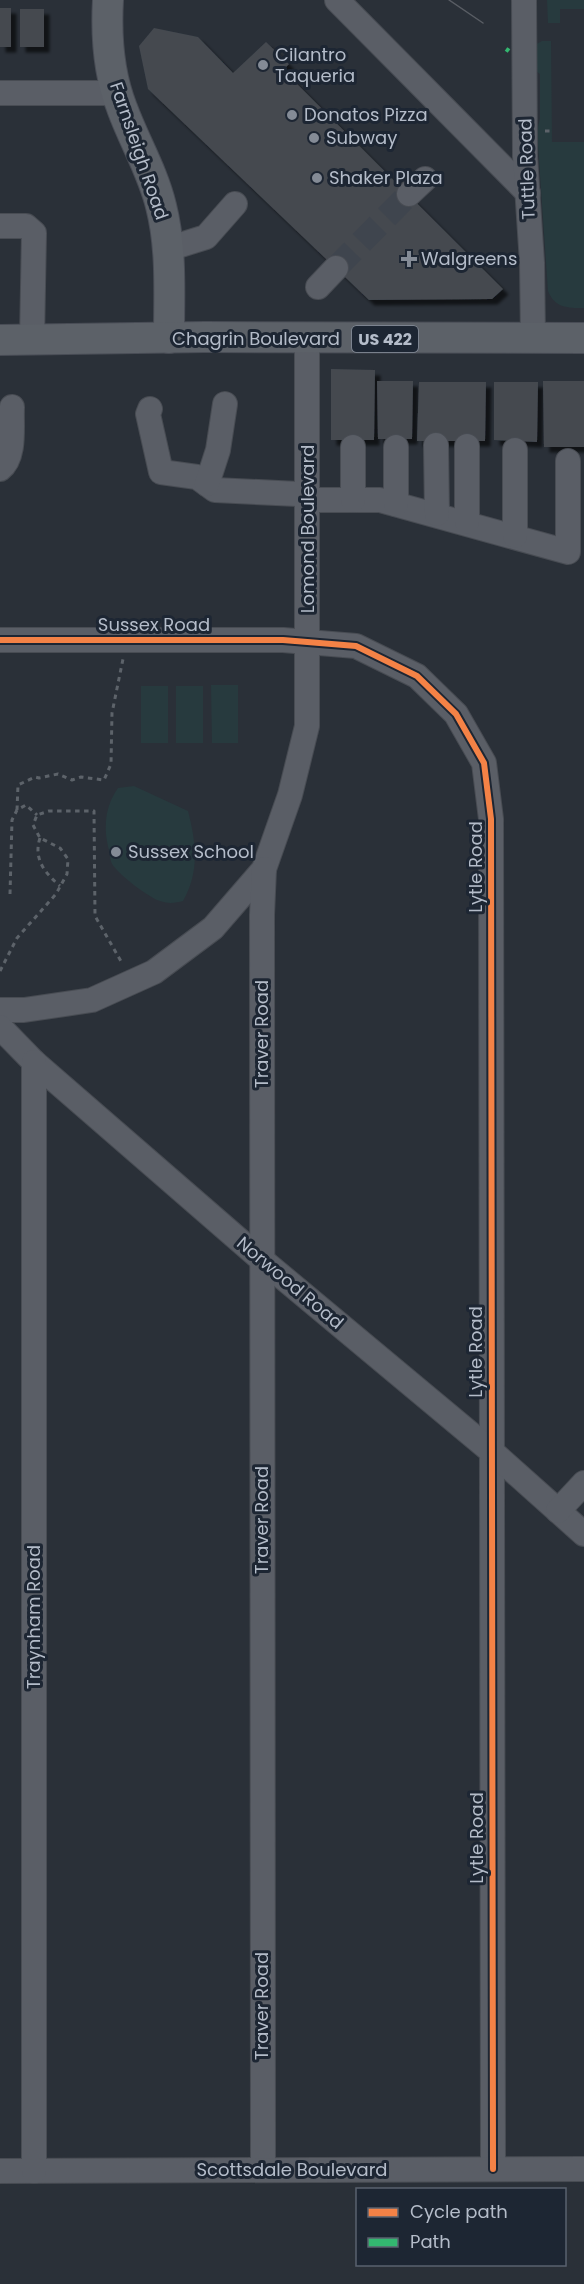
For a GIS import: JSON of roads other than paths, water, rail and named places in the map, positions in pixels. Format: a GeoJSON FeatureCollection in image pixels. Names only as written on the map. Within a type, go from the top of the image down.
{"type":"FeatureCollection","features":[{"type":"Feature","properties":{"kind":"main road","name":"Farnsleigh Road"},"geometry":{"type":"LineString","coordinates":[[108,0],[107,23],[117,93],[161,204],[168,249],[169,338]]}},
{"type":"Feature","properties":{"kind":"main road","name":"Chagrin Boulevard"},"geometry":{"type":"LineString","coordinates":[[0,340],[584,338]]}},
{"type":"Feature","properties":{"kind":"street"},"geometry":{"type":"LineString","coordinates":[[337,0],[528,193]]}},
{"type":"Feature","properties":{"kind":"street","name":"Tuttle Road"},"geometry":{"type":"LineString","coordinates":[[524,0],[525,156],[533,338]]}},
{"type":"Feature","properties":{"kind":"street"},"geometry":{"type":"LineString","coordinates":[[0,93],[117,93]]}},
{"type":"Feature","properties":{"kind":"street"},"geometry":{"type":"LineString","coordinates":[[168,249],[206,237],[236,204]]}},
{"type":"Feature","properties":{"kind":"street"},"geometry":{"type":"LineString","coordinates":[[0,226],[26,226],[34,233],[31,288],[32,340]]}},
{"type":"Feature","properties":{"kind":"street"},"geometry":{"type":"LineString","coordinates":[[318,287],[336,268]]}},
{"type":"Feature","properties":{"kind":"street","name":"Lomond Boulevard"},"geometry":{"type":"LineString","coordinates":[[0,1010],[24,1010],[92,1000],[154,972],[213,928],[264,869],[290,795],[307,726],[307,338]]}},
{"type":"Feature","properties":{"kind":"street"},"geometry":{"type":"LineString","coordinates":[[207,484],[218,450],[225,404]]}},
{"type":"Feature","properties":{"kind":"street"},"geometry":{"type":"LineString","coordinates":[[0,469],[10,455],[12,407]]}},
{"type":"Feature","properties":{"kind":"street"},"geometry":{"type":"LineString","coordinates":[[150,409],[148,414],[161,472],[197,477],[215,490],[298,494],[308,500],[380,500],[467,522],[568,552],[568,461]]}},
{"type":"Feature","properties":{"kind":"street"},"geometry":{"type":"LineString","coordinates":[[436,445],[437,514]]}},
{"type":"Feature","properties":{"kind":"street"},"geometry":{"type":"LineString","coordinates":[[467,446],[467,522]]}},
{"type":"Feature","properties":{"kind":"street"},"geometry":{"type":"LineString","coordinates":[[353,447],[353,500]]}},
{"type":"Feature","properties":{"kind":"street"},"geometry":{"type":"LineString","coordinates":[[396,447],[396,504]]}},
{"type":"Feature","properties":{"kind":"street"},"geometry":{"type":"LineString","coordinates":[[515,450],[515,536]]}},
{"type":"Feature","properties":{"kind":"street","name":"Sussex Road"},"geometry":{"type":"LineString","coordinates":[[0,640],[308,641]]}},
{"type":"Feature","properties":{"kind":"street","name":"Lytle Road"},"geometry":{"type":"LineString","coordinates":[[308,641],[356,646],[417,676],[456,714],[484,763],[491,819],[493,2169]]}},
{"type":"Feature","properties":{"kind":"street","name":"Traver Road"},"geometry":{"type":"LineString","coordinates":[[263,2170],[262,915],[264,869]]}},
{"type":"Feature","properties":{"kind":"street","name":"Norwood Road"},"geometry":{"type":"LineString","coordinates":[[0,1027],[34,1062],[262,1260],[491,1451],[584,1534]]}},
{"type":"Feature","properties":{"kind":"street","name":"Traynham Road"},"geometry":{"type":"LineString","coordinates":[[34,1062],[34,2171]]}},
{"type":"Feature","properties":{"kind":"street"},"geometry":{"type":"LineString","coordinates":[[558,1511],[584,1483]]}},
{"type":"Feature","properties":{"kind":"street","name":"Scottsdale Boulevard"},"geometry":{"type":"LineString","coordinates":[[0,2171],[584,2169]]}},
{"type":"Feature","properties":{"kind":"tunnel"},"geometry":{"type":"LineString","coordinates":[[336,268],[409,194]]}},
{"type":"Feature","properties":{"kind":"tram line"},"geometry":{"type":"LineString","coordinates":[[449,0],[483,23]]}},
{"type":"Feature","properties":{"kind":"place","name":"Cilantro Taqueria"},"geometry":{"type":"Point","coordinates":[263,65]}},
{"type":"Feature","properties":{"kind":"place","name":"Donatos Pizza"},"geometry":{"type":"Point","coordinates":[292,115]}},
{"type":"Feature","properties":{"kind":"place","name":"Subway"},"geometry":{"type":"Point","coordinates":[314,138]}},
{"type":"Feature","properties":{"kind":"place","name":"Shaker Plaza"},"geometry":{"type":"Point","coordinates":[317,178]}},
{"type":"Feature","properties":{"kind":"place","name":"Walgreens"},"geometry":{"type":"Point","coordinates":[409,259]}},
{"type":"Feature","properties":{"kind":"place","name":"Sussex School"},"geometry":{"type":"Point","coordinates":[116,852]}}]}
